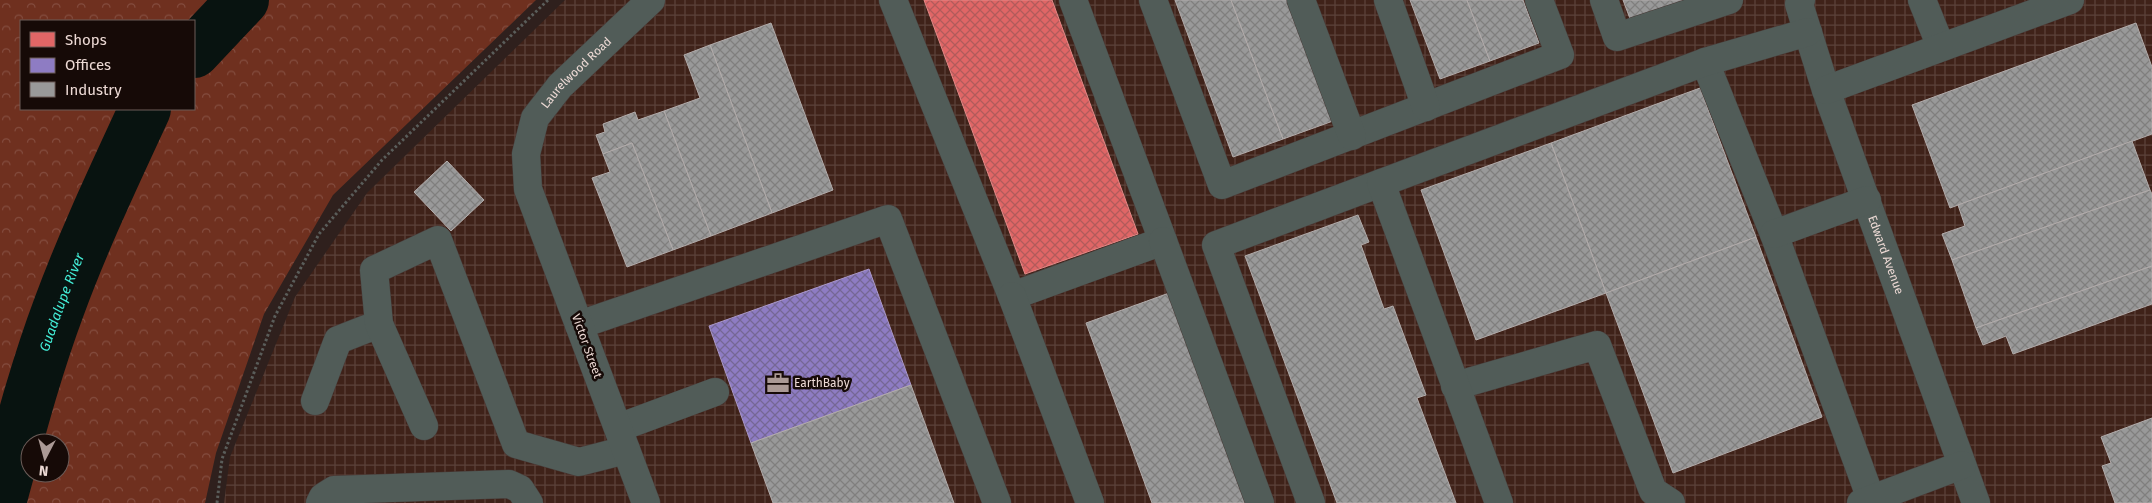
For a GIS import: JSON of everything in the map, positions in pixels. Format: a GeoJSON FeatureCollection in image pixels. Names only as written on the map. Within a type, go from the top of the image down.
{"type":"FeatureCollection","features":[{"type":"Feature","properties":{"kind":"street","name":"Laurelwood Road"},"geometry":{"type":"LineString","coordinates":[[528,189],[526,154],[535,118],[560,86],[651,0]]}},
{"type":"Feature","properties":{"kind":"street"},"geometry":{"type":"LineString","coordinates":[[893,0],[1012,296],[1090,503]]}},
{"type":"Feature","properties":{"kind":"street"},"geometry":{"type":"LineString","coordinates":[[1073,0],[1260,503]]}},
{"type":"Feature","properties":{"kind":"street"},"geometry":{"type":"LineString","coordinates":[[1153,0],[1222,185],[1560,55],[1539,0]]}},
{"type":"Feature","properties":{"kind":"street"},"geometry":{"type":"LineString","coordinates":[[1301,0],[1352,136]]}},
{"type":"Feature","properties":{"kind":"street"},"geometry":{"type":"LineString","coordinates":[[1388,0],[1426,106]]}},
{"type":"Feature","properties":{"kind":"street"},"geometry":{"type":"LineString","coordinates":[[1604,0],[1617,37],[1693,6],[1729,0]]}},
{"type":"Feature","properties":{"kind":"street"},"geometry":{"type":"LineString","coordinates":[[1922,0],[1940,47]]}},
{"type":"Feature","properties":{"kind":"street"},"geometry":{"type":"LineString","coordinates":[[1826,90],[2070,0]]}},
{"type":"Feature","properties":{"kind":"street","name":"Edward Avenue"},"geometry":{"type":"LineString","coordinates":[[1795,1],[1808,32],[1826,90],[1976,503]]}},
{"type":"Feature","properties":{"kind":"street"},"geometry":{"type":"LineString","coordinates":[[1311,503],[1216,245],[1705,62],[1808,32]]}},
{"type":"Feature","properties":{"kind":"street"},"geometry":{"type":"LineString","coordinates":[[1705,62],[1774,234],[1866,501],[1962,465]]}},
{"type":"Feature","properties":{"kind":"street"},"geometry":{"type":"LineString","coordinates":[[1381,182],[1498,503]]}},
{"type":"Feature","properties":{"kind":"street","name":"Victor Street"},"geometry":{"type":"LineString","coordinates":[[528,189],[646,503]]}},
{"type":"Feature","properties":{"kind":"street"},"geometry":{"type":"LineString","coordinates":[[1774,234],[1866,200]]}},
{"type":"Feature","properties":{"kind":"street"},"geometry":{"type":"LineString","coordinates":[[579,325],[888,219],[997,503]]}},
{"type":"Feature","properties":{"kind":"street"},"geometry":{"type":"LineString","coordinates":[[424,426],[379,324],[374,270],[438,240],[516,444],[579,462],[715,392]]}},
{"type":"Feature","properties":{"kind":"street"},"geometry":{"type":"LineString","coordinates":[[1012,296],[1163,242]]}},
{"type":"Feature","properties":{"kind":"street"},"geometry":{"type":"LineString","coordinates":[[314,401],[338,340],[379,324]]}},
{"type":"Feature","properties":{"kind":"street"},"geometry":{"type":"LineString","coordinates":[[1455,386],[1597,345],[1653,491],[1671,503]]}},
{"type":"Feature","properties":{"kind":"street"},"geometry":{"type":"LineString","coordinates":[[320,503],[323,497],[334,490],[509,484],[520,489],[529,503]]}},
{"type":"Feature","properties":{"kind":"path"},"geometry":{"type":"LineString","coordinates":[[217,503],[222,459],[275,316],[319,234],[382,160],[548,0]]}},
{"type":"Feature","properties":{"kind":"shaded area"},"geometry":{"type":"Polygon","coordinates":[[[565,0],[2152,0],[2152,503],[224,503],[230,457],[295,297],[367,193],[565,0]]]}},
{"type":"Feature","properties":{"kind":"green space"},"geometry":{"type":"Polygon","coordinates":[[[0,0],[536,0],[333,195],[264,314],[216,453],[205,503],[0,503],[0,0]]]}},
{"type":"Feature","properties":{"kind":"building: Shops"},"geometry":{"type":"Polygon","coordinates":[[[924,0],[1052,0],[1138,234],[1025,274],[924,0]]]}},
{"type":"Feature","properties":{"kind":"building: Offices"},"geometry":{"type":"Polygon","coordinates":[[[869,269],[911,385],[751,443],[709,326],[869,269]]]}},
{"type":"Feature","properties":{"kind":"building: Industry"},"geometry":{"type":"Polygon","coordinates":[[[1175,0],[1231,0],[1283,139],[1233,157],[1175,0]]]}},
{"type":"Feature","properties":{"kind":"building: Industry"},"geometry":{"type":"Polygon","coordinates":[[[1231,0],[1289,0],[1333,121],[1283,139],[1231,0]]]}},
{"type":"Feature","properties":{"kind":"building: Industry"},"geometry":{"type":"Polygon","coordinates":[[[1410,0],[1467,0],[1490,61],[1440,79],[1410,0]]]}},
{"type":"Feature","properties":{"kind":"building: Industry"},"geometry":{"type":"Polygon","coordinates":[[[1467,0],[1523,0],[1539,43],[1490,61],[1467,0]]]}},
{"type":"Feature","properties":{"kind":"building: Industry"},"geometry":{"type":"Polygon","coordinates":[[[1623,0],[1682,0],[1684,5],[1632,24],[1623,0]]]}},
{"type":"Feature","properties":{"kind":"building: Industry"},"geometry":{"type":"Polygon","coordinates":[[[771,23],[833,190],[772,213],[710,45],[771,23]]]}},
{"type":"Feature","properties":{"kind":"building: Industry"},"geometry":{"type":"Polygon","coordinates":[[[2136,23],[2152,67],[2152,134],[1950,208],[1912,105],[2136,23]]]}},
{"type":"Feature","properties":{"kind":"building: Industry"},"geometry":{"type":"Polygon","coordinates":[[[710,45],[772,213],[711,236],[664,111],[700,98],[684,55],[710,45]]]}},
{"type":"Feature","properties":{"kind":"building: Industry"},"geometry":{"type":"Polygon","coordinates":[[[1700,88],[1756,237],[1606,293],[1551,143],[1700,88]]]}},
{"type":"Feature","properties":{"kind":"building: Industry"},"geometry":{"type":"Polygon","coordinates":[[[664,111],[711,236],[673,250],[632,143],[603,154],[596,135],[605,132],[603,124],[635,112],[638,120],[664,111]]]}},
{"type":"Feature","properties":{"kind":"building: Industry"},"geometry":{"type":"Polygon","coordinates":[[[2132,141],[2150,190],[1952,260],[1942,234],[1965,226],[1958,205],[2132,141]]]}},
{"type":"Feature","properties":{"kind":"building: Industry"},"geometry":{"type":"Polygon","coordinates":[[[632,143],[673,250],[627,267],[592,178],[610,172],[603,154],[632,143]]]}},
{"type":"Feature","properties":{"kind":"building: Industry"},"geometry":{"type":"Polygon","coordinates":[[[1551,143],[1606,293],[1476,340],[1421,190],[1551,143]]]}},
{"type":"Feature","properties":{"kind":"building: Industry"},"geometry":{"type":"Polygon","coordinates":[[[447,161],[484,200],[451,231],[414,192],[447,161]]]}},
{"type":"Feature","properties":{"kind":"building: Industry"},"geometry":{"type":"Polygon","coordinates":[[[2150,190],[2152,194],[2152,266],[1976,328],[1952,260],[2150,190]]]}},
{"type":"Feature","properties":{"kind":"building: Industry"},"geometry":{"type":"Polygon","coordinates":[[[1358,215],[1369,242],[1361,245],[1384,309],[1393,306],[1426,395],[1417,398],[1456,503],[1337,503],[1245,256],[1358,215]]]}},
{"type":"Feature","properties":{"kind":"building: Industry"},"geometry":{"type":"Polygon","coordinates":[[[1756,237],[1822,417],[1673,473],[1606,293],[1756,237]]]}},
{"type":"Feature","properties":{"kind":"building: Industry"},"geometry":{"type":"Polygon","coordinates":[[[2152,266],[2152,304],[2013,354],[2006,336],[1983,345],[1976,328],[2152,266]]]}},
{"type":"Feature","properties":{"kind":"building: Industry"},"geometry":{"type":"Polygon","coordinates":[[[1172,292],[1250,503],[1152,503],[1086,323],[1172,292]]]}},
{"type":"Feature","properties":{"kind":"building: Industry"},"geometry":{"type":"Polygon","coordinates":[[[911,385],[954,503],[773,503],[751,443],[911,385]]]}},
{"type":"Feature","properties":{"kind":"building: Industry"},"geometry":{"type":"Polygon","coordinates":[[[2152,418],[2152,503],[2115,503],[2102,466],[2111,463],[2101,437],[2152,418]]]}},
{"type":"Feature","properties":{"kind":"waterway","name":"Guadalupe River"},"geometry":{"type":"LineString","coordinates":[[195,51],[243,0]]}},
{"type":"Feature","properties":{"kind":"waterway","name":"Guadalupe River"},"geometry":{"type":"LineString","coordinates":[[0,503],[50,331],[89,232],[145,110]]}},
{"type":"Feature","properties":{"kind":"place","name":"EarthBaby"},"geometry":{"type":"Point","coordinates":[778,383]}}]}
